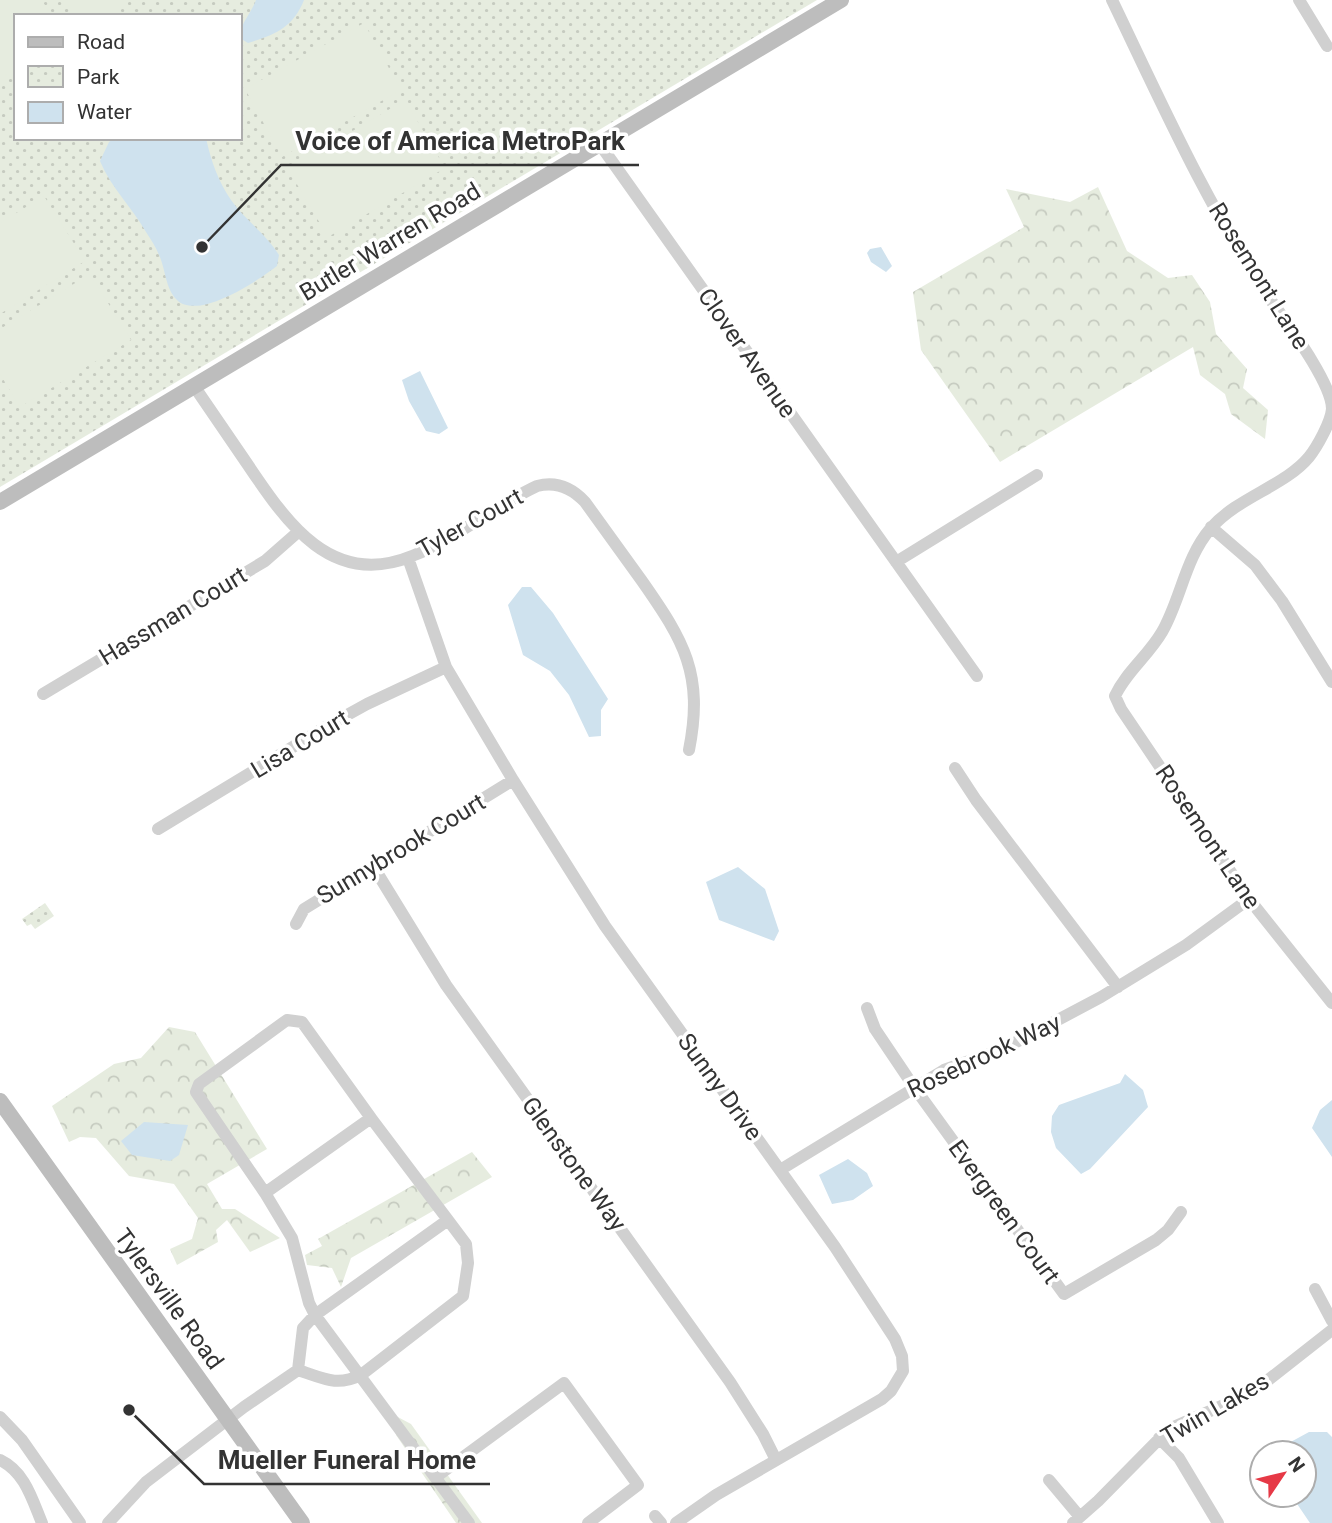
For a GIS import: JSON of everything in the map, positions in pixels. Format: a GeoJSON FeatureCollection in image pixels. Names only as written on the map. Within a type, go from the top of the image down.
{"type":"FeatureCollection","features":[{"type":"Feature","properties":{"kind":"main road","name":"Butler Warren Road"},"geometry":{"type":"LineString","coordinates":[[0,502],[841,0]]}},
{"type":"Feature","properties":{"kind":"main road","name":"Tylersville Road"},"geometry":{"type":"LineString","coordinates":[[0,1101],[302,1523]]}},
{"type":"Feature","properties":{"kind":"street","name":"Rosemont Lane"},"geometry":{"type":"LineString","coordinates":[[1112,0],[1185,153],[1260,284],[1316,367],[1332,409],[1320,440],[1308,458],[1290,473],[1240,502],[1212,527],[1194,551],[1176,603],[1161,634],[1122,681],[1115,696],[1121,709],[1249,899],[1332,1003]]}},
{"type":"Feature","properties":{"kind":"street"},"geometry":{"type":"LineString","coordinates":[[1299,0],[1327,46]]}},
{"type":"Feature","properties":{"kind":"street","name":"Clover Avenue"},"geometry":{"type":"LineString","coordinates":[[599,143],[977,676]]}},
{"type":"Feature","properties":{"kind":"street","name":"Tyler Court"},"geometry":{"type":"LineString","coordinates":[[194,386],[298,532],[324,552],[351,561],[380,564],[408,558],[434,546],[537,486],[557,485],[575,493],[585,502],[663,611],[684,647],[695,702],[689,750]]}},
{"type":"Feature","properties":{"kind":"street"},"geometry":{"type":"LineString","coordinates":[[896,562],[1038,475]]}},
{"type":"Feature","properties":{"kind":"street"},"geometry":{"type":"LineString","coordinates":[[1212,527],[1255,565],[1282,601],[1332,682]]}},
{"type":"Feature","properties":{"kind":"street","name":"Hassman Court"},"geometry":{"type":"LineString","coordinates":[[43,694],[265,561],[298,532]]}},
{"type":"Feature","properties":{"kind":"street","name":"Sunny Drive"},"geometry":{"type":"LineString","coordinates":[[408,558],[446,667],[513,780],[604,926],[873,1303],[902,1356],[904,1371],[891,1391],[882,1399],[716,1495],[676,1523]]}},
{"type":"Feature","properties":{"kind":"street","name":"Lisa Court"},"geometry":{"type":"LineString","coordinates":[[158,830],[329,725],[446,667]]}},
{"type":"Feature","properties":{"kind":"street"},"geometry":{"type":"LineString","coordinates":[[955,768],[976,800],[1118,987]]}},
{"type":"Feature","properties":{"kind":"street","name":"Sunnybrook Court"},"geometry":{"type":"LineString","coordinates":[[296,925],[303,909],[513,780]]}},
{"type":"Feature","properties":{"kind":"street","name":"Glenstone Way"},"geometry":{"type":"LineString","coordinates":[[373,866],[446,985],[730,1382],[776,1460]]}},
{"type":"Feature","properties":{"kind":"street","name":"Rosebrook Way"},"geometry":{"type":"LineString","coordinates":[[780,1170],[944,1070],[1003,1049],[1118,987],[1186,945],[1249,899]]}},
{"type":"Feature","properties":{"kind":"street","name":"Evergreen Court"},"geometry":{"type":"LineString","coordinates":[[867,1008],[874,1029],[1064,1294],[1156,1240],[1168,1230],[1181,1212]]}},
{"type":"Feature","properties":{"kind":"street"},"geometry":{"type":"LineString","coordinates":[[298,1370],[336,1382],[347,1382],[361,1375],[463,1296],[468,1262],[466,1244],[302,1022],[287,1020],[200,1084],[196,1092],[265,1193],[292,1238],[309,1303],[315,1315],[361,1375],[469,1523]]}},
{"type":"Feature","properties":{"kind":"street"},"geometry":{"type":"LineString","coordinates":[[265,1193],[371,1118]]}},
{"type":"Feature","properties":{"kind":"street"},"geometry":{"type":"LineString","coordinates":[[108,1523],[146,1482],[298,1370],[303,1328],[315,1315],[448,1220]]}},
{"type":"Feature","properties":{"kind":"street"},"geometry":{"type":"LineString","coordinates":[[1315,1289],[1332,1321]]}},
{"type":"Feature","properties":{"kind":"street","name":"Twin Lakes"},"geometry":{"type":"LineString","coordinates":[[1076,1520],[1169,1429],[1242,1397],[1263,1384],[1332,1330]]}},
{"type":"Feature","properties":{"kind":"street"},"geometry":{"type":"LineString","coordinates":[[436,1477],[564,1383],[638,1485],[588,1523]]}},
{"type":"Feature","properties":{"kind":"street"},"geometry":{"type":"LineString","coordinates":[[0,1417],[22,1440],[80,1523]]}},
{"type":"Feature","properties":{"kind":"street"},"geometry":{"type":"LineString","coordinates":[[1159,1438],[1179,1458],[1218,1523]]}},
{"type":"Feature","properties":{"kind":"street"},"geometry":{"type":"LineString","coordinates":[[0,1460],[22,1480],[42,1523]]}},
{"type":"Feature","properties":{"kind":"street"},"geometry":{"type":"LineString","coordinates":[[1049,1480],[1076,1520]]}},
{"type":"Feature","properties":{"kind":"green space"},"geometry":{"type":"Polygon","coordinates":[[[0,0],[817,0],[0,487],[0,0]]]}},
{"type":"Feature","properties":{"kind":"green space"},"geometry":{"type":"Polygon","coordinates":[[[0,0],[42,0],[50,14],[14,14],[14,70],[0,78],[0,0]]]}},
{"type":"Feature","properties":{"kind":"green space"},"geometry":{"type":"Polygon","coordinates":[[[65,0],[131,0],[107,14],[73,14],[65,0]]]}},
{"type":"Feature","properties":{"kind":"green space"},"geometry":{"type":"Polygon","coordinates":[[[364,23],[401,90],[282,157],[245,89],[364,23]]]}},
{"type":"Feature","properties":{"kind":"green space"},"geometry":{"type":"Polygon","coordinates":[[[405,100],[445,168],[328,237],[288,169],[405,100]]]}},
{"type":"Feature","properties":{"kind":"green space"},"geometry":{"type":"Polygon","coordinates":[[[1098,187],[1127,251],[1168,278],[1192,275],[1210,302],[1216,334],[1247,369],[1243,388],[1268,410],[1265,439],[1231,414],[1225,394],[1200,375],[1193,347],[1000,462],[921,350],[913,292],[1024,227],[1006,189],[1070,202],[1098,187]]]}},
{"type":"Feature","properties":{"kind":"green space"},"geometry":{"type":"Polygon","coordinates":[[[44,196],[85,261],[0,314],[0,223],[44,196]]]}},
{"type":"Feature","properties":{"kind":"green space"},"geometry":{"type":"Polygon","coordinates":[[[90,274],[131,340],[20,407],[0,374],[0,329],[90,274]]]}},
{"type":"Feature","properties":{"kind":"green space"},"geometry":{"type":"Polygon","coordinates":[[[45,903],[54,916],[35,929],[31,924],[27,926],[22,919],[45,903]]]}},
{"type":"Feature","properties":{"kind":"green space"},"geometry":{"type":"Polygon","coordinates":[[[169,1027],[195,1032],[267,1149],[207,1184],[222,1209],[235,1209],[280,1238],[250,1252],[227,1220],[216,1230],[218,1242],[177,1265],[170,1249],[192,1239],[198,1218],[174,1184],[129,1176],[96,1138],[80,1137],[69,1142],[52,1106],[114,1064],[141,1058],[169,1027]]]}},
{"type":"Feature","properties":{"kind":"green space"},"geometry":{"type":"Polygon","coordinates":[[[472,1152],[492,1177],[351,1258],[341,1287],[332,1268],[307,1265],[305,1255],[322,1246],[318,1239],[472,1152]]]}},
{"type":"Feature","properties":{"kind":"green space"},"geometry":{"type":"Polygon","coordinates":[[[394,1415],[411,1424],[482,1523],[456,1523],[396,1435],[394,1415]]]}},
{"type":"Feature","properties":{"kind":"water"},"geometry":{"type":"Polygon","coordinates":[[[256,0],[304,0],[300,10],[288,24],[266,37],[248,43],[242,39],[244,23],[256,0]]]}},
{"type":"Feature","properties":{"kind":"water"},"geometry":{"type":"Polygon","coordinates":[[[207,140],[222,186],[279,255],[277,266],[243,288],[213,302],[199,306],[187,305],[177,300],[170,290],[155,246],[100,161],[109,142],[207,140]]]}},
{"type":"Feature","properties":{"kind":"water"},"geometry":{"type":"Polygon","coordinates":[[[881,247],[892,266],[886,272],[871,262],[867,253],[870,249],[881,247]]]}},
{"type":"Feature","properties":{"kind":"water"},"geometry":{"type":"Polygon","coordinates":[[[420,371],[448,428],[439,434],[426,431],[409,401],[402,380],[420,371]]]}},
{"type":"Feature","properties":{"kind":"water"},"geometry":{"type":"Polygon","coordinates":[[[522,587],[531,587],[553,613],[608,699],[601,710],[601,736],[589,737],[569,695],[550,671],[523,655],[508,605],[522,587]]]}},
{"type":"Feature","properties":{"kind":"water"},"geometry":{"type":"Polygon","coordinates":[[[738,867],[765,889],[779,931],[774,941],[719,920],[706,882],[738,867]]]}},
{"type":"Feature","properties":{"kind":"water"},"geometry":{"type":"Polygon","coordinates":[[[1125,1074],[1143,1090],[1148,1107],[1090,1169],[1081,1174],[1056,1148],[1051,1132],[1052,1116],[1059,1105],[1120,1083],[1125,1074]]]}},
{"type":"Feature","properties":{"kind":"water"},"geometry":{"type":"Polygon","coordinates":[[[1332,1100],[1332,1157],[1312,1128],[1320,1110],[1332,1100]]]}},
{"type":"Feature","properties":{"kind":"water"},"geometry":{"type":"Polygon","coordinates":[[[144,1122],[188,1125],[179,1155],[170,1161],[132,1155],[121,1141],[144,1122]]]}},
{"type":"Feature","properties":{"kind":"water"},"geometry":{"type":"Polygon","coordinates":[[[848,1159],[867,1173],[873,1186],[853,1200],[832,1204],[819,1175],[848,1159]]]}},
{"type":"Feature","properties":{"kind":"water"},"geometry":{"type":"Polygon","coordinates":[[[1309,1432],[1327,1432],[1332,1437],[1332,1523],[1310,1523],[1300,1509],[1318,1509],[1318,1439],[1296,1439],[1309,1432]]]}},
{"type":"Feature","properties":{"kind":"place","name":"Voice of America MetroPark"},"geometry":{"type":"Point","coordinates":[202,247]}},
{"type":"Feature","properties":{"kind":"place","name":"Mueller Funeral Home"},"geometry":{"type":"Point","coordinates":[129,1410]}}]}
